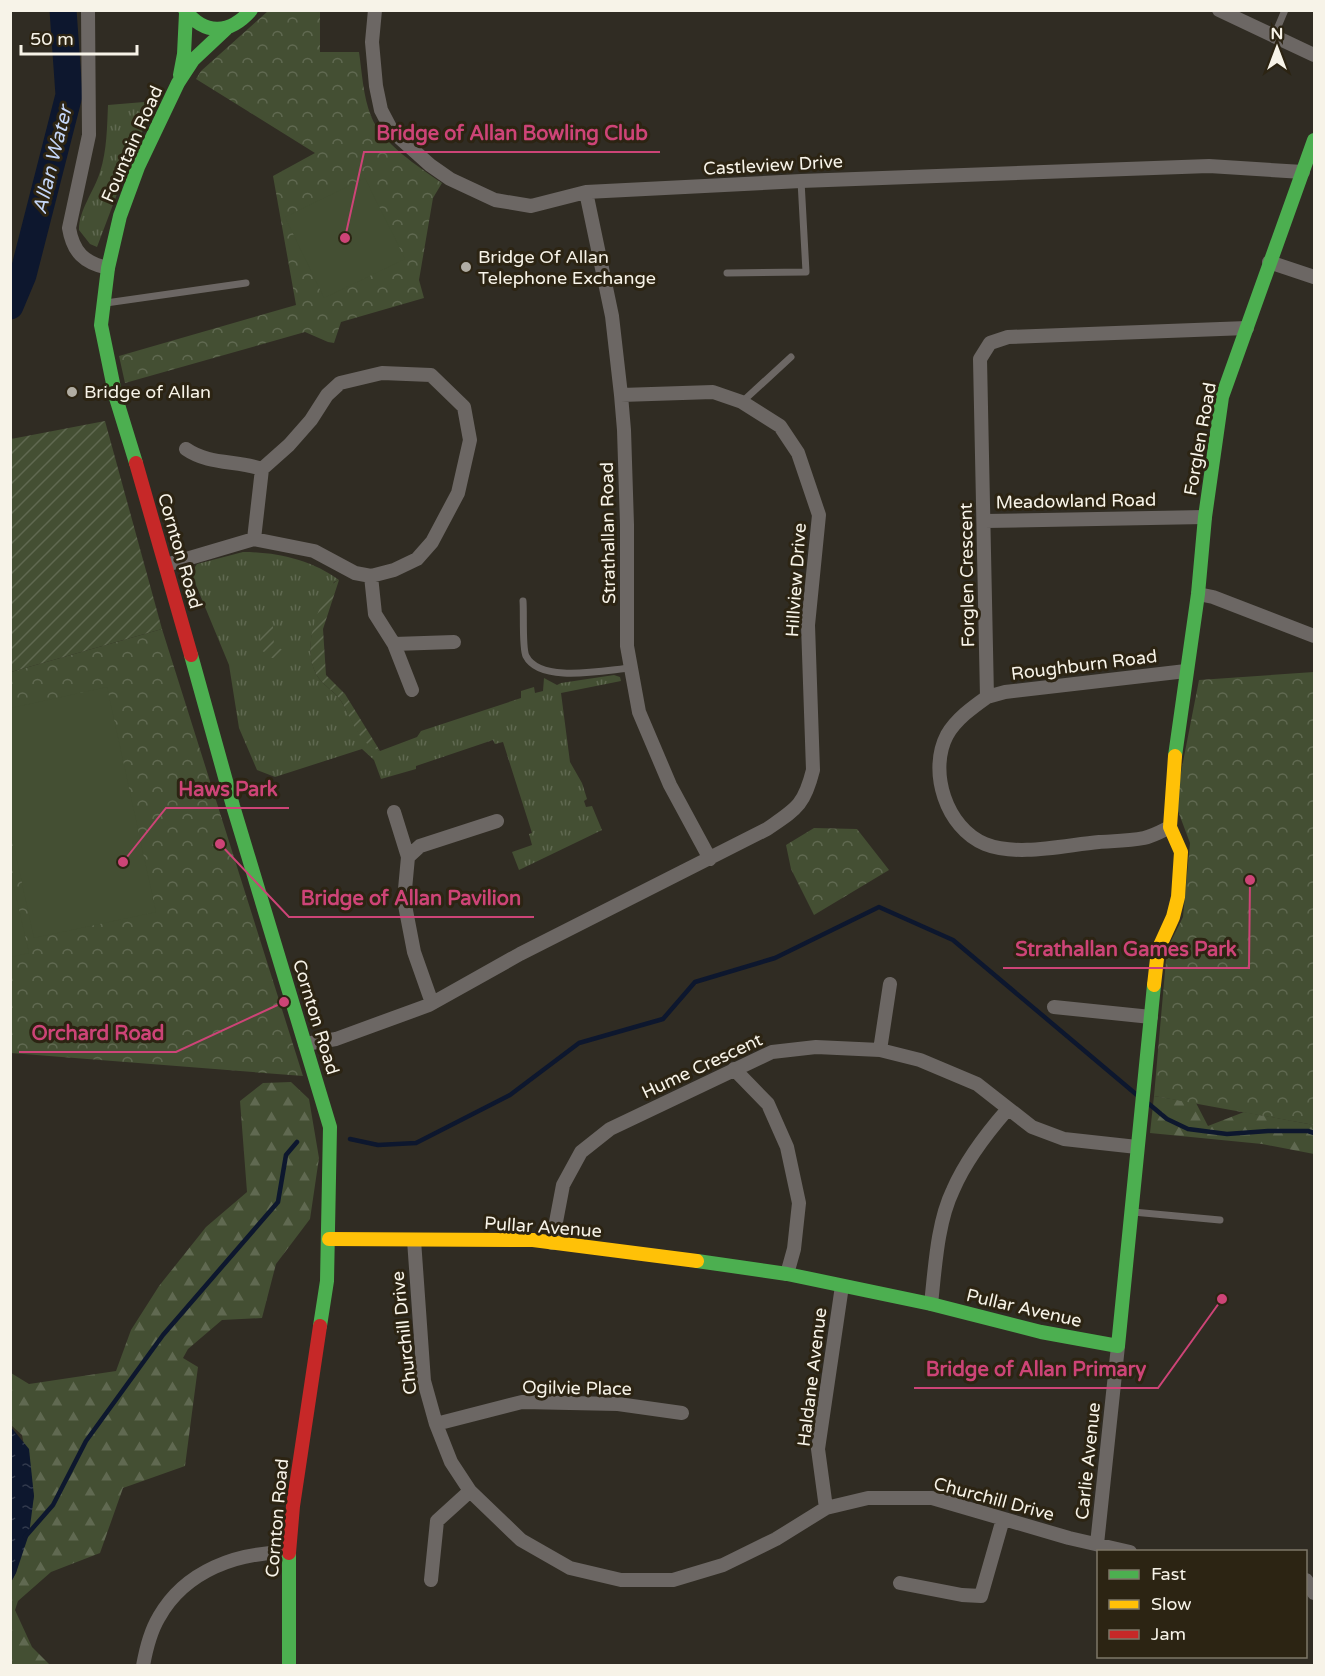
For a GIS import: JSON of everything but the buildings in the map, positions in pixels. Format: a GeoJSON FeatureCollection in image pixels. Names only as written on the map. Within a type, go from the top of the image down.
{"type":"FeatureCollection","features":[{"type":"Feature","properties":{"kind":"street"},"geometry":{"type":"LineString","coordinates":[[88,10],[89,135],[69,228],[71,242],[79,254],[93,265],[108,268]]}},
{"type":"Feature","properties":{"kind":"street","name":"Fountain Road"},"geometry":{"type":"LineString","coordinates":[[116,398],[101,325],[108,268],[120,216],[138,167],[178,83],[193,60],[208,44],[226,29],[244,19],[251,10]]}},
{"type":"Feature","properties":{"kind":"street","name":"Castleview Drive"},"geometry":{"type":"LineString","coordinates":[[375,10],[372,42],[376,86],[381,110],[392,131],[430,165],[450,179],[495,200],[531,206],[586,192],[801,181],[1209,166],[1303,172]]}},
{"type":"Feature","properties":{"kind":"street"},"geometry":{"type":"LineString","coordinates":[[1219,10],[1314,55]]}},
{"type":"Feature","properties":{"kind":"street"},"geometry":{"type":"LineString","coordinates":[[185,12],[194,22],[204,28],[226,29]]}},
{"type":"Feature","properties":{"kind":"street"},"geometry":{"type":"LineString","coordinates":[[178,83],[184,54],[185,12]]}},
{"type":"Feature","properties":{"kind":"street","name":"Forglen Road"},"geometry":{"type":"LineString","coordinates":[[1170,827],[1175,757],[1222,397],[1314,140]]}},
{"type":"Feature","properties":{"kind":"street","name":"Strathallan Road"},"geometry":{"type":"LineString","coordinates":[[586,192],[612,316],[621,395],[627,525],[627,646],[639,712],[670,785],[710,859]]}},
{"type":"Feature","properties":{"kind":"street"},"geometry":{"type":"LineString","coordinates":[[1269,262],[1314,276]]}},
{"type":"Feature","properties":{"kind":"street","name":"Forglen Crescent"},"geometry":{"type":"LineString","coordinates":[[987,696],[980,359],[990,343],[1008,337],[1247,328]]}},
{"type":"Feature","properties":{"kind":"street"},"geometry":{"type":"LineString","coordinates":[[166,565],[254,539],[314,551],[355,573],[371,576],[394,570],[417,559],[432,542],[458,493],[470,440],[464,407],[431,375],[382,373],[340,383],[327,395],[311,420],[289,445],[262,469],[254,539]]}},
{"type":"Feature","properties":{"kind":"street","name":"Hillview Drive"},"geometry":{"type":"LineString","coordinates":[[305,1044],[336,1039],[432,1003],[520,954],[767,830],[797,808],[808,792],[813,770],[808,625],[819,514],[798,453],[780,426],[742,402],[713,392],[621,395]]}},
{"type":"Feature","properties":{"kind":"street","name":"Cornton Road"},"geometry":{"type":"LineString","coordinates":[[116,398],[166,565],[233,806],[330,1127],[326,1293],[300,1457],[289,1553],[289,1665]]}},
{"type":"Feature","properties":{"kind":"street"},"geometry":{"type":"LineString","coordinates":[[186,448],[207,460],[239,462],[262,469]]}},
{"type":"Feature","properties":{"kind":"street","name":"Meadowland Road"},"geometry":{"type":"LineString","coordinates":[[985,521],[1205,517]]}},
{"type":"Feature","properties":{"kind":"street"},"geometry":{"type":"LineString","coordinates":[[371,576],[375,614],[394,644],[412,690]]}},
{"type":"Feature","properties":{"kind":"street"},"geometry":{"type":"LineString","coordinates":[[1198,594],[1213,597],[1314,636]]}},
{"type":"Feature","properties":{"kind":"street"},"geometry":{"type":"LineString","coordinates":[[394,644],[454,642]]}},
{"type":"Feature","properties":{"kind":"street","name":"Roughburn Road"},"geometry":{"type":"LineString","coordinates":[[987,696],[1186,671]]}},
{"type":"Feature","properties":{"kind":"street"},"geometry":{"type":"LineString","coordinates":[[987,696],[966,712],[949,732],[943,744],[940,767],[943,795],[955,818],[968,833],[985,844],[1015,850],[1145,838],[1170,827],[1182,852],[1178,897],[1173,917],[1158,950],[1118,1346]]}},
{"type":"Feature","properties":{"kind":"street"},"geometry":{"type":"LineString","coordinates":[[394,812],[408,856],[404,900],[414,952],[432,1003]]}},
{"type":"Feature","properties":{"kind":"street"},"geometry":{"type":"LineString","coordinates":[[408,856],[420,846],[496,821]]}},
{"type":"Feature","properties":{"kind":"street"},"geometry":{"type":"LineString","coordinates":[[880,1050],[890,984]]}},
{"type":"Feature","properties":{"kind":"street"},"geometry":{"type":"LineString","coordinates":[[1054,1007],[1151,1017]]}},
{"type":"Feature","properties":{"kind":"street","name":"Hume Crescent"},"geometry":{"type":"LineString","coordinates":[[552,1243],[563,1185],[581,1152],[610,1129],[772,1052],[816,1047],[880,1050],[920,1060],[977,1084],[1007,1110],[1032,1127],[1064,1139],[1137,1147]]}},
{"type":"Feature","properties":{"kind":"street"},"geometry":{"type":"LineString","coordinates":[[734,1069],[768,1104],[786,1147],[799,1203],[794,1250],[787,1274]]}},
{"type":"Feature","properties":{"kind":"street"},"geometry":{"type":"LineString","coordinates":[[931,1304],[938,1242],[952,1191],[982,1138],[1007,1110]]}},
{"type":"Feature","properties":{"kind":"street","name":"Pullar Avenue"},"geometry":{"type":"LineString","coordinates":[[329,1239],[533,1240],[643,1252],[787,1274],[931,1304],[1041,1332],[1118,1346]]}},
{"type":"Feature","properties":{"kind":"street","name":"Churchill Drive"},"geometry":{"type":"LineString","coordinates":[[414,1240],[424,1381],[436,1424],[452,1462],[470,1491],[521,1540],[570,1568],[621,1580],[673,1580],[723,1565],[776,1539],[826,1508],[868,1498],[932,1498],[1003,1519],[1125,1550]]}},
{"type":"Feature","properties":{"kind":"street","name":"Haldane Avenue"},"geometry":{"type":"LineString","coordinates":[[826,1508],[819,1449],[842,1286]]}},
{"type":"Feature","properties":{"kind":"street","name":"Carlie Avenue"},"geometry":{"type":"LineString","coordinates":[[1097,1544],[1118,1346]]}},
{"type":"Feature","properties":{"kind":"street","name":"Ogilvie Place"},"geometry":{"type":"LineString","coordinates":[[436,1424],[522,1402],[618,1404],[682,1413]]}},
{"type":"Feature","properties":{"kind":"street"},"geometry":{"type":"LineString","coordinates":[[431,1580],[437,1521],[470,1491]]}},
{"type":"Feature","properties":{"kind":"street"},"geometry":{"type":"LineString","coordinates":[[900,1583],[962,1595],[981,1596],[1003,1519]]}},
{"type":"Feature","properties":{"kind":"street"},"geometry":{"type":"LineString","coordinates":[[142,1665],[159,1617],[187,1585],[205,1571],[225,1562],[264,1553],[289,1553]]}},
{"type":"Feature","properties":{"kind":"lane"},"geometry":{"type":"LineString","coordinates":[[1274,36],[1285,10]]}},
{"type":"Feature","properties":{"kind":"lane"},"geometry":{"type":"LineString","coordinates":[[727,273],[807,272],[801,181]]}},
{"type":"Feature","properties":{"kind":"lane"},"geometry":{"type":"LineString","coordinates":[[103,303],[246,283]]}},
{"type":"Feature","properties":{"kind":"lane"},"geometry":{"type":"LineString","coordinates":[[742,402],[790,357]]}},
{"type":"Feature","properties":{"kind":"lane"},"geometry":{"type":"LineString","coordinates":[[523,601],[525,655],[532,664],[543,671],[558,674],[631,668]]}},
{"type":"Feature","properties":{"kind":"lane"},"geometry":{"type":"LineString","coordinates":[[1132,1212],[1220,1220]]}},
{"type":"Feature","properties":{"kind":"green space"},"geometry":{"type":"Polygon","coordinates":[[[268,11],[320,11],[320,52],[359,52],[366,100],[376,126],[402,154],[442,183],[433,198],[419,280],[424,298],[341,322],[334,343],[305,332],[125,383],[119,356],[296,305],[273,176],[315,153],[196,79],[201,71],[268,11]]]}},
{"type":"Feature","properties":{"kind":"green space"},"geometry":{"type":"Polygon","coordinates":[[[156,101],[131,157],[97,247],[90,244],[79,230],[80,222],[102,164],[108,105],[156,101]]]}},
{"type":"Feature","properties":{"kind":"green space"},"geometry":{"type":"Polygon","coordinates":[[[365,178],[405,259],[324,298],[285,217],[365,178]]]}},
{"type":"Feature","properties":{"kind":"green space"},"geometry":{"type":"Polygon","coordinates":[[[105,421],[162,629],[11,672],[11,439],[105,421]]]}},
{"type":"Feature","properties":{"kind":"green space"},"geometry":{"type":"Polygon","coordinates":[[[243,552],[294,558],[317,567],[339,580],[334,582],[314,626],[311,638],[312,662],[316,674],[338,697],[361,736],[372,747],[380,751],[417,737],[421,731],[521,698],[521,691],[534,687],[535,693],[543,691],[544,678],[557,685],[614,675],[620,677],[621,681],[561,693],[570,762],[582,783],[587,799],[584,801],[586,807],[592,806],[602,830],[519,870],[512,852],[532,845],[529,834],[532,833],[503,742],[495,744],[493,740],[416,766],[416,769],[381,779],[374,760],[362,749],[275,777],[257,770],[239,728],[229,665],[191,573],[197,564],[243,552]]]}},
{"type":"Feature","properties":{"kind":"green space"},"geometry":{"type":"Polygon","coordinates":[[[339,580],[323,629],[326,675],[345,694],[380,751],[361,737],[341,701],[319,678],[312,665],[310,647],[316,618],[329,589],[339,580]]]}},
{"type":"Feature","properties":{"kind":"green space"},"geometry":{"type":"Polygon","coordinates":[[[269,621],[273,627],[274,645],[286,652],[286,658],[272,658],[261,650],[261,634],[269,621]]]}},
{"type":"Feature","properties":{"kind":"green space"},"geometry":{"type":"Polygon","coordinates":[[[162,629],[303,1076],[11,1053],[11,672],[162,629]]]}},
{"type":"Feature","properties":{"kind":"green space"},"geometry":{"type":"Polygon","coordinates":[[[1314,672],[1314,1125],[1154,1096],[1167,949],[1183,917],[1190,843],[1175,803],[1199,680],[1314,672]]]}},
{"type":"Feature","properties":{"kind":"green space"},"geometry":{"type":"Polygon","coordinates":[[[107,687],[156,912],[34,938],[11,833],[11,708],[107,687]]]}},
{"type":"Feature","properties":{"kind":"green space"},"geometry":{"type":"Polygon","coordinates":[[[814,828],[857,829],[889,870],[814,915],[791,869],[786,845],[814,828]]]}},
{"type":"Feature","properties":{"kind":"green space"},"geometry":{"type":"Polygon","coordinates":[[[10,870],[29,953],[11,957],[10,957],[10,870]]]}},
{"type":"Feature","properties":{"kind":"green space"},"geometry":{"type":"Polygon","coordinates":[[[291,1082],[309,1099],[319,1158],[310,1219],[276,1264],[262,1318],[222,1320],[188,1349],[183,1358],[198,1367],[185,1466],[123,1488],[100,1553],[51,1572],[18,1601],[15,1610],[32,1647],[50,1665],[11,1665],[11,1582],[16,1573],[34,1496],[22,1435],[11,1425],[11,1373],[29,1384],[116,1371],[131,1330],[159,1286],[206,1227],[247,1192],[240,1101],[263,1083],[291,1082]]]}},
{"type":"Feature","properties":{"kind":"green space"},"geometry":{"type":"Polygon","coordinates":[[[1154,1096],[1196,1103],[1208,1126],[1244,1112],[1314,1125],[1314,1154],[1262,1144],[1150,1133],[1154,1096]]]}},
{"type":"Feature","properties":{"kind":"water"},"geometry":{"type":"Polygon","coordinates":[[[11,1427],[29,1449],[34,1496],[29,1534],[11,1582],[11,1427]]]}},
{"type":"Feature","properties":{"kind":"waterway","name":"Allan Water"},"geometry":{"type":"LineString","coordinates":[[10,306],[23,275],[69,95],[63,10]]}},
{"type":"Feature","properties":{"kind":"waterway"},"geometry":{"type":"LineString","coordinates":[[350,1139],[378,1145],[416,1143],[510,1095],[579,1043],[663,1019],[695,982],[775,958],[879,907],[953,940],[1137,1095]]}},
{"type":"Feature","properties":{"kind":"waterway"},"geometry":{"type":"LineString","coordinates":[[1149,1104],[1167,1119],[1188,1129],[1227,1134],[1268,1131],[1314,1133]]}},
{"type":"Feature","properties":{"kind":"waterway"},"geometry":{"type":"LineString","coordinates":[[25,1537],[53,1505],[86,1441],[163,1335],[278,1202],[286,1155],[297,1142]]}},
{"type":"Feature","properties":{"kind":"traffic: fast"},"geometry":{"type":"LineString","coordinates":[[185,10],[201,24],[218,29],[235,24],[251,10]]}},
{"type":"Feature","properties":{"kind":"traffic: fast"},"geometry":{"type":"LineString","coordinates":[[180,75],[184,54],[186,13]]}},
{"type":"Feature","properties":{"kind":"traffic: fast"},"geometry":{"type":"LineString","coordinates":[[136,463],[116,398],[101,325],[108,268],[120,216],[138,167],[178,83],[193,60],[226,29]]}},
{"type":"Feature","properties":{"kind":"traffic: fast"},"geometry":{"type":"LineString","coordinates":[[1175,756],[1222,397],[1314,140]]}},
{"type":"Feature","properties":{"kind":"traffic: fast"},"geometry":{"type":"LineString","coordinates":[[191,655],[233,806],[330,1127],[327,1281],[320,1326]]}},
{"type":"Feature","properties":{"kind":"traffic: fast"},"geometry":{"type":"LineString","coordinates":[[697,1261],[787,1274],[931,1304],[1041,1332],[1118,1346],[1154,985]]}},
{"type":"Feature","properties":{"kind":"traffic: fast"},"geometry":{"type":"LineString","coordinates":[[289,1553],[289,1666]]}},
{"type":"Feature","properties":{"kind":"traffic: slow"},"geometry":{"type":"LineString","coordinates":[[1154,985],[1158,950],[1173,917],[1178,897],[1181,852],[1170,827],[1175,756]]}},
{"type":"Feature","properties":{"kind":"traffic: slow"},"geometry":{"type":"LineString","coordinates":[[329,1239],[533,1240],[697,1261]]}},
{"type":"Feature","properties":{"kind":"traffic: jam"},"geometry":{"type":"LineString","coordinates":[[136,463],[191,655]]}},
{"type":"Feature","properties":{"kind":"traffic: jam"},"geometry":{"type":"LineString","coordinates":[[289,1553],[293,1506],[320,1326]]}},
{"type":"Feature","properties":{"kind":"place","name":"Bridge of Allan Bowling Club"},"geometry":{"type":"Point","coordinates":[345,238]}},
{"type":"Feature","properties":{"kind":"place","name":"Bridge Of Allan Telephone Exchange"},"geometry":{"type":"Point","coordinates":[466,267]}},
{"type":"Feature","properties":{"kind":"place","name":"Bridge of Allan"},"geometry":{"type":"Point","coordinates":[72,392]}},
{"type":"Feature","properties":{"kind":"place","name":"Bridge of Allan Pavilion"},"geometry":{"type":"Point","coordinates":[220,844]}},
{"type":"Feature","properties":{"kind":"place","name":"Haws Park"},"geometry":{"type":"Point","coordinates":[123,862]}},
{"type":"Feature","properties":{"kind":"place","name":"Strathallan Games Park"},"geometry":{"type":"Point","coordinates":[1250,880]}},
{"type":"Feature","properties":{"kind":"place","name":"Orchard Road"},"geometry":{"type":"Point","coordinates":[284,1002]}},
{"type":"Feature","properties":{"kind":"place","name":"Bridge of Allan Primary"},"geometry":{"type":"Point","coordinates":[1222,1299]}}]}
